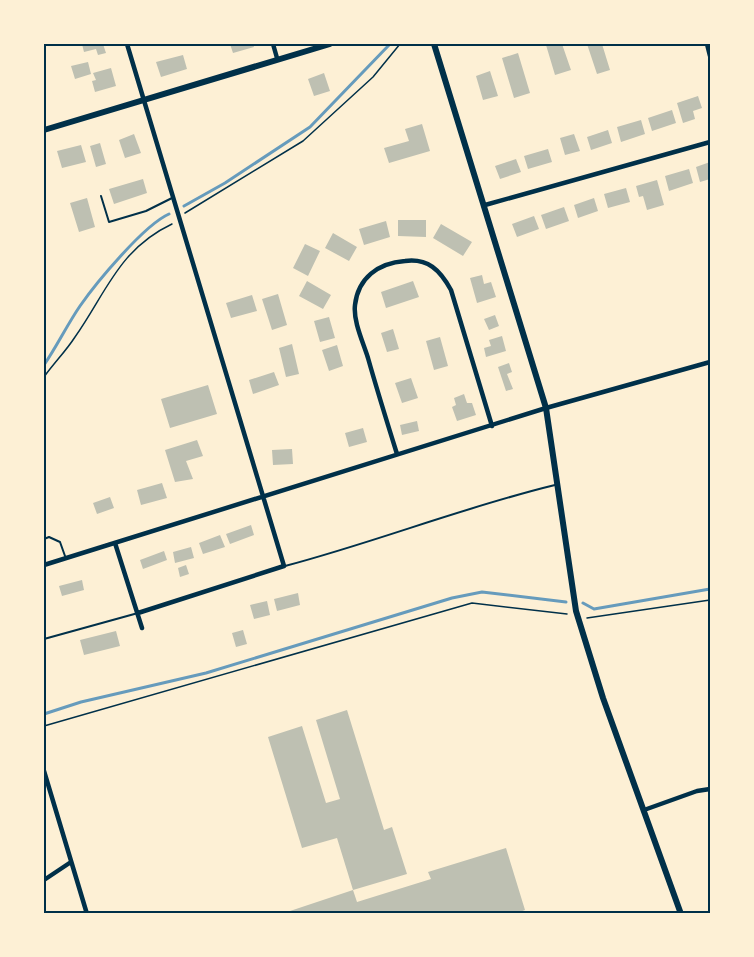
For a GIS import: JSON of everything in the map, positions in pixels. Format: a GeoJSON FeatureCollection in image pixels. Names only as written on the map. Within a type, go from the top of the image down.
{"type":"FeatureCollection","features":[{"type":"Feature","properties":{"kind":"street"},"geometry":{"type":"LineString","coordinates":[[127,44],[261,497],[284,566],[138,613]]}},
{"type":"Feature","properties":{"kind":"street"},"geometry":{"type":"LineString","coordinates":[[273,44],[277,58]]}},
{"type":"Feature","properties":{"kind":"street"},"geometry":{"type":"LineString","coordinates":[[44,130],[277,58],[330,44]]}},
{"type":"Feature","properties":{"kind":"street"},"geometry":{"type":"LineString","coordinates":[[434,44],[546,408],[558,484],[567,567],[578,616],[603,699],[681,914]]}},
{"type":"Feature","properties":{"kind":"street"},"geometry":{"type":"LineString","coordinates":[[707,44],[711,56]]}},
{"type":"Feature","properties":{"kind":"street"},"geometry":{"type":"LineString","coordinates":[[485,205],[711,142]]}},
{"type":"Feature","properties":{"kind":"street"},"geometry":{"type":"LineString","coordinates":[[397,454],[360,333],[355,307],[363,281],[373,271],[389,263],[422,261],[437,268],[443,277],[451,290],[492,426]]}},
{"type":"Feature","properties":{"kind":"street"},"geometry":{"type":"LineString","coordinates":[[44,565],[546,408],[711,362]]}},
{"type":"Feature","properties":{"kind":"street"},"geometry":{"type":"LineString","coordinates":[[115,543],[142,628]]}},
{"type":"Feature","properties":{"kind":"street"},"geometry":{"type":"LineString","coordinates":[[44,771],[87,914]]}},
{"type":"Feature","properties":{"kind":"street"},"geometry":{"type":"LineString","coordinates":[[644,810],[697,791],[711,789]]}},
{"type":"Feature","properties":{"kind":"street"},"geometry":{"type":"LineString","coordinates":[[44,879],[71,862]]}},
{"type":"Feature","properties":{"kind":"lane"},"geometry":{"type":"LineString","coordinates":[[101,196],[109,222],[146,211],[172,198]]}},
{"type":"Feature","properties":{"kind":"lane"},"geometry":{"type":"LineString","coordinates":[[284,566],[347,549],[493,500],[558,484]]}},
{"type":"Feature","properties":{"kind":"lane"},"geometry":{"type":"LineString","coordinates":[[44,539],[49,537],[60,542],[66,558]]}},
{"type":"Feature","properties":{"kind":"lane"},"geometry":{"type":"LineString","coordinates":[[44,639],[138,613]]}},
{"type":"Feature","properties":{"kind":"path"},"geometry":{"type":"LineString","coordinates":[[44,376],[76,336],[118,268],[148,237],[303,141],[373,77],[400,44]]}},
{"type":"Feature","properties":{"kind":"path"},"geometry":{"type":"LineString","coordinates":[[44,726],[472,603],[591,619],[711,600]]}},
{"type":"Feature","properties":{"kind":"building"},"geometry":{"type":"Polygon","coordinates":[[[82,44],[103,44],[106,53],[98,55],[96,49],[84,52],[82,44]]]}},
{"type":"Feature","properties":{"kind":"building"},"geometry":{"type":"Polygon","coordinates":[[[230,44],[253,44],[254,47],[233,53],[230,44]]]}},
{"type":"Feature","properties":{"kind":"building"},"geometry":{"type":"Polygon","coordinates":[[[562,44],[571,70],[555,75],[546,45],[562,44]]]}},
{"type":"Feature","properties":{"kind":"building"},"geometry":{"type":"Polygon","coordinates":[[[587,44],[602,44],[610,70],[597,74],[587,44]]]}},
{"type":"Feature","properties":{"kind":"building"},"geometry":{"type":"Polygon","coordinates":[[[518,53],[530,93],[514,98],[502,58],[518,53]]]}},
{"type":"Feature","properties":{"kind":"building"},"geometry":{"type":"Polygon","coordinates":[[[183,55],[187,69],[161,77],[156,62],[183,55]]]}},
{"type":"Feature","properties":{"kind":"building"},"geometry":{"type":"Polygon","coordinates":[[[88,62],[91,74],[75,79],[71,66],[88,62]]]}},
{"type":"Feature","properties":{"kind":"building"},"geometry":{"type":"Polygon","coordinates":[[[111,68],[116,86],[95,92],[92,81],[96,80],[93,73],[111,68]]]}},
{"type":"Feature","properties":{"kind":"building"},"geometry":{"type":"Polygon","coordinates":[[[490,71],[498,96],[483,100],[476,76],[490,71]]]}},
{"type":"Feature","properties":{"kind":"building"},"geometry":{"type":"Polygon","coordinates":[[[324,73],[330,91],[314,96],[308,79],[324,73]]]}},
{"type":"Feature","properties":{"kind":"building"},"geometry":{"type":"Polygon","coordinates":[[[698,96],[702,108],[693,111],[695,119],[683,123],[677,103],[698,96]]]}},
{"type":"Feature","properties":{"kind":"building"},"geometry":{"type":"Polygon","coordinates":[[[672,110],[676,123],[652,131],[648,118],[672,110]]]}},
{"type":"Feature","properties":{"kind":"building"},"geometry":{"type":"Polygon","coordinates":[[[641,120],[645,134],[621,142],[617,127],[641,120]]]}},
{"type":"Feature","properties":{"kind":"building"},"geometry":{"type":"Polygon","coordinates":[[[422,124],[430,151],[389,163],[384,148],[409,141],[405,129],[422,124]]]}},
{"type":"Feature","properties":{"kind":"building"},"geometry":{"type":"Polygon","coordinates":[[[608,130],[612,143],[591,150],[587,137],[608,130]]]}},
{"type":"Feature","properties":{"kind":"building"},"geometry":{"type":"Polygon","coordinates":[[[134,134],[141,153],[125,158],[119,140],[134,134]]]}},
{"type":"Feature","properties":{"kind":"building"},"geometry":{"type":"Polygon","coordinates":[[[574,134],[580,151],[565,155],[560,138],[574,134]]]}},
{"type":"Feature","properties":{"kind":"building"},"geometry":{"type":"Polygon","coordinates":[[[100,143],[106,164],[96,167],[90,146],[100,143]]]}},
{"type":"Feature","properties":{"kind":"building"},"geometry":{"type":"Polygon","coordinates":[[[81,145],[86,162],[62,168],[57,151],[81,145]]]}},
{"type":"Feature","properties":{"kind":"building"},"geometry":{"type":"Polygon","coordinates":[[[548,149],[552,162],[528,169],[524,156],[548,149]]]}},
{"type":"Feature","properties":{"kind":"building"},"geometry":{"type":"Polygon","coordinates":[[[516,159],[521,172],[500,179],[495,166],[516,159]]]}},
{"type":"Feature","properties":{"kind":"building"},"geometry":{"type":"Polygon","coordinates":[[[710,162],[710,179],[700,182],[696,167],[710,162]]]}},
{"type":"Feature","properties":{"kind":"building"},"geometry":{"type":"Polygon","coordinates":[[[689,169],[693,183],[669,191],[665,176],[689,169]]]}},
{"type":"Feature","properties":{"kind":"building"},"geometry":{"type":"Polygon","coordinates":[[[143,179],[147,193],[114,204],[109,189],[143,179]]]}},
{"type":"Feature","properties":{"kind":"building"},"geometry":{"type":"Polygon","coordinates":[[[657,180],[664,205],[647,210],[643,196],[639,197],[636,186],[657,180]]]}},
{"type":"Feature","properties":{"kind":"building"},"geometry":{"type":"Polygon","coordinates":[[[626,188],[630,202],[608,208],[604,194],[626,188]]]}},
{"type":"Feature","properties":{"kind":"building"},"geometry":{"type":"Polygon","coordinates":[[[87,198],[95,227],[79,232],[70,203],[87,198]]]}},
{"type":"Feature","properties":{"kind":"building"},"geometry":{"type":"Polygon","coordinates":[[[594,198],[598,211],[578,218],[574,205],[594,198]]]}},
{"type":"Feature","properties":{"kind":"building"},"geometry":{"type":"Polygon","coordinates":[[[564,207],[569,221],[546,229],[541,215],[564,207]]]}},
{"type":"Feature","properties":{"kind":"building"},"geometry":{"type":"Polygon","coordinates":[[[534,216],[539,229],[517,237],[512,224],[534,216]]]}},
{"type":"Feature","properties":{"kind":"building"},"geometry":{"type":"Polygon","coordinates":[[[398,220],[426,220],[426,237],[398,236],[398,220]]]}},
{"type":"Feature","properties":{"kind":"building"},"geometry":{"type":"Polygon","coordinates":[[[386,221],[390,237],[364,245],[359,229],[386,221]]]}},
{"type":"Feature","properties":{"kind":"building"},"geometry":{"type":"Polygon","coordinates":[[[441,224],[472,242],[463,256],[433,238],[441,224]]]}},
{"type":"Feature","properties":{"kind":"building"},"geometry":{"type":"Polygon","coordinates":[[[333,233],[357,247],[349,261],[325,248],[333,233]]]}},
{"type":"Feature","properties":{"kind":"building"},"geometry":{"type":"Polygon","coordinates":[[[305,244],[320,251],[308,276],[293,268],[305,244]]]}},
{"type":"Feature","properties":{"kind":"building"},"geometry":{"type":"Polygon","coordinates":[[[482,275],[484,284],[491,282],[496,297],[477,303],[470,278],[482,275]]]}},
{"type":"Feature","properties":{"kind":"building"},"geometry":{"type":"Polygon","coordinates":[[[307,281],[331,295],[323,309],[299,296],[307,281]]]}},
{"type":"Feature","properties":{"kind":"building"},"geometry":{"type":"Polygon","coordinates":[[[413,281],[419,297],[386,308],[381,292],[413,281]]]}},
{"type":"Feature","properties":{"kind":"building"},"geometry":{"type":"Polygon","coordinates":[[[278,294],[287,325],[272,330],[262,299],[278,294]]]}},
{"type":"Feature","properties":{"kind":"building"},"geometry":{"type":"Polygon","coordinates":[[[252,295],[257,311],[231,318],[226,303],[252,295]]]}},
{"type":"Feature","properties":{"kind":"building"},"geometry":{"type":"Polygon","coordinates":[[[495,315],[499,326],[489,330],[484,319],[495,315]]]}},
{"type":"Feature","properties":{"kind":"building"},"geometry":{"type":"Polygon","coordinates":[[[329,317],[335,338],[320,342],[314,321],[329,317]]]}},
{"type":"Feature","properties":{"kind":"building"},"geometry":{"type":"Polygon","coordinates":[[[393,329],[399,349],[387,352],[381,333],[393,329]]]}},
{"type":"Feature","properties":{"kind":"building"},"geometry":{"type":"Polygon","coordinates":[[[502,336],[506,351],[486,357],[484,348],[491,346],[489,340],[502,336]]]}},
{"type":"Feature","properties":{"kind":"building"},"geometry":{"type":"Polygon","coordinates":[[[440,337],[448,366],[434,370],[426,341],[440,337]]]}},
{"type":"Feature","properties":{"kind":"building"},"geometry":{"type":"Polygon","coordinates":[[[292,344],[299,374],[286,377],[279,348],[292,344]]]}},
{"type":"Feature","properties":{"kind":"building"},"geometry":{"type":"Polygon","coordinates":[[[337,345],[343,366],[329,371],[322,350],[337,345]]]}},
{"type":"Feature","properties":{"kind":"building"},"geometry":{"type":"Polygon","coordinates":[[[509,363],[512,372],[507,374],[513,389],[506,391],[498,367],[509,363]]]}},
{"type":"Feature","properties":{"kind":"building"},"geometry":{"type":"Polygon","coordinates":[[[274,372],[279,385],[253,394],[249,380],[274,372]]]}},
{"type":"Feature","properties":{"kind":"building"},"geometry":{"type":"Polygon","coordinates":[[[411,378],[418,398],[402,403],[395,383],[411,378]]]}},
{"type":"Feature","properties":{"kind":"building"},"geometry":{"type":"Polygon","coordinates":[[[208,385],[217,414],[170,428],[161,399],[208,385]]]}},
{"type":"Feature","properties":{"kind":"building"},"geometry":{"type":"Polygon","coordinates":[[[464,394],[467,403],[472,403],[476,415],[457,421],[452,407],[456,405],[454,398],[464,394]]]}},
{"type":"Feature","properties":{"kind":"building"},"geometry":{"type":"Polygon","coordinates":[[[417,421],[419,431],[402,435],[400,425],[417,421]]]}},
{"type":"Feature","properties":{"kind":"building"},"geometry":{"type":"Polygon","coordinates":[[[363,428],[367,442],[349,447],[345,433],[363,428]]]}},
{"type":"Feature","properties":{"kind":"building"},"geometry":{"type":"Polygon","coordinates":[[[197,440],[203,456],[186,461],[193,479],[175,482],[165,450],[197,440]]]}},
{"type":"Feature","properties":{"kind":"building"},"geometry":{"type":"Polygon","coordinates":[[[292,449],[293,464],[273,465],[272,450],[292,449]]]}},
{"type":"Feature","properties":{"kind":"building"},"geometry":{"type":"Polygon","coordinates":[[[162,483],[167,498],[141,505],[137,490],[162,483]]]}},
{"type":"Feature","properties":{"kind":"building"},"geometry":{"type":"Polygon","coordinates":[[[110,497],[114,508],[97,514],[93,503],[110,497]]]}},
{"type":"Feature","properties":{"kind":"building"},"geometry":{"type":"Polygon","coordinates":[[[251,525],[254,535],[230,544],[226,534],[251,525]]]}},
{"type":"Feature","properties":{"kind":"building"},"geometry":{"type":"Polygon","coordinates":[[[220,535],[225,547],[203,554],[199,543],[220,535]]]}},
{"type":"Feature","properties":{"kind":"building"},"geometry":{"type":"Polygon","coordinates":[[[191,547],[194,558],[175,563],[173,552],[191,547]]]}},
{"type":"Feature","properties":{"kind":"building"},"geometry":{"type":"Polygon","coordinates":[[[164,551],[167,560],[143,569],[140,560],[164,551]]]}},
{"type":"Feature","properties":{"kind":"building"},"geometry":{"type":"Polygon","coordinates":[[[186,565],[189,574],[180,577],[178,568],[186,565]]]}},
{"type":"Feature","properties":{"kind":"building"},"geometry":{"type":"Polygon","coordinates":[[[82,580],[84,590],[62,596],[59,586],[82,580]]]}},
{"type":"Feature","properties":{"kind":"building"},"geometry":{"type":"Polygon","coordinates":[[[298,593],[300,605],[277,611],[274,599],[298,593]]]}},
{"type":"Feature","properties":{"kind":"building"},"geometry":{"type":"Polygon","coordinates":[[[267,601],[270,615],[254,619],[250,605],[267,601]]]}},
{"type":"Feature","properties":{"kind":"building"},"geometry":{"type":"Polygon","coordinates":[[[243,630],[247,644],[236,647],[232,633],[243,630]]]}},
{"type":"Feature","properties":{"kind":"building"},"geometry":{"type":"Polygon","coordinates":[[[116,631],[120,646],[84,655],[80,640],[116,631]]]}},
{"type":"Feature","properties":{"kind":"building"},"geometry":{"type":"Polygon","coordinates":[[[347,710],[384,830],[392,827],[407,874],[353,890],[337,838],[302,848],[268,737],[302,726],[326,803],[340,799],[316,720],[347,710]]]}},
{"type":"Feature","properties":{"kind":"building"},"geometry":{"type":"Polygon","coordinates":[[[506,848],[525,910],[515,914],[281,914],[353,890],[357,902],[431,879],[428,872],[506,848]]]}},
{"type":"Feature","properties":{"kind":"waterway"},"geometry":{"type":"LineString","coordinates":[[184,206],[225,183],[310,127],[390,44]]}},
{"type":"Feature","properties":{"kind":"waterway"},"geometry":{"type":"LineString","coordinates":[[44,365],[75,313],[97,283],[134,242],[169,214]]}},
{"type":"Feature","properties":{"kind":"waterway"},"geometry":{"type":"LineString","coordinates":[[583,603],[594,609],[710,589]]}},
{"type":"Feature","properties":{"kind":"waterway"},"geometry":{"type":"LineString","coordinates":[[44,714],[81,702],[206,673],[452,598],[482,592],[566,602]]}}]}
